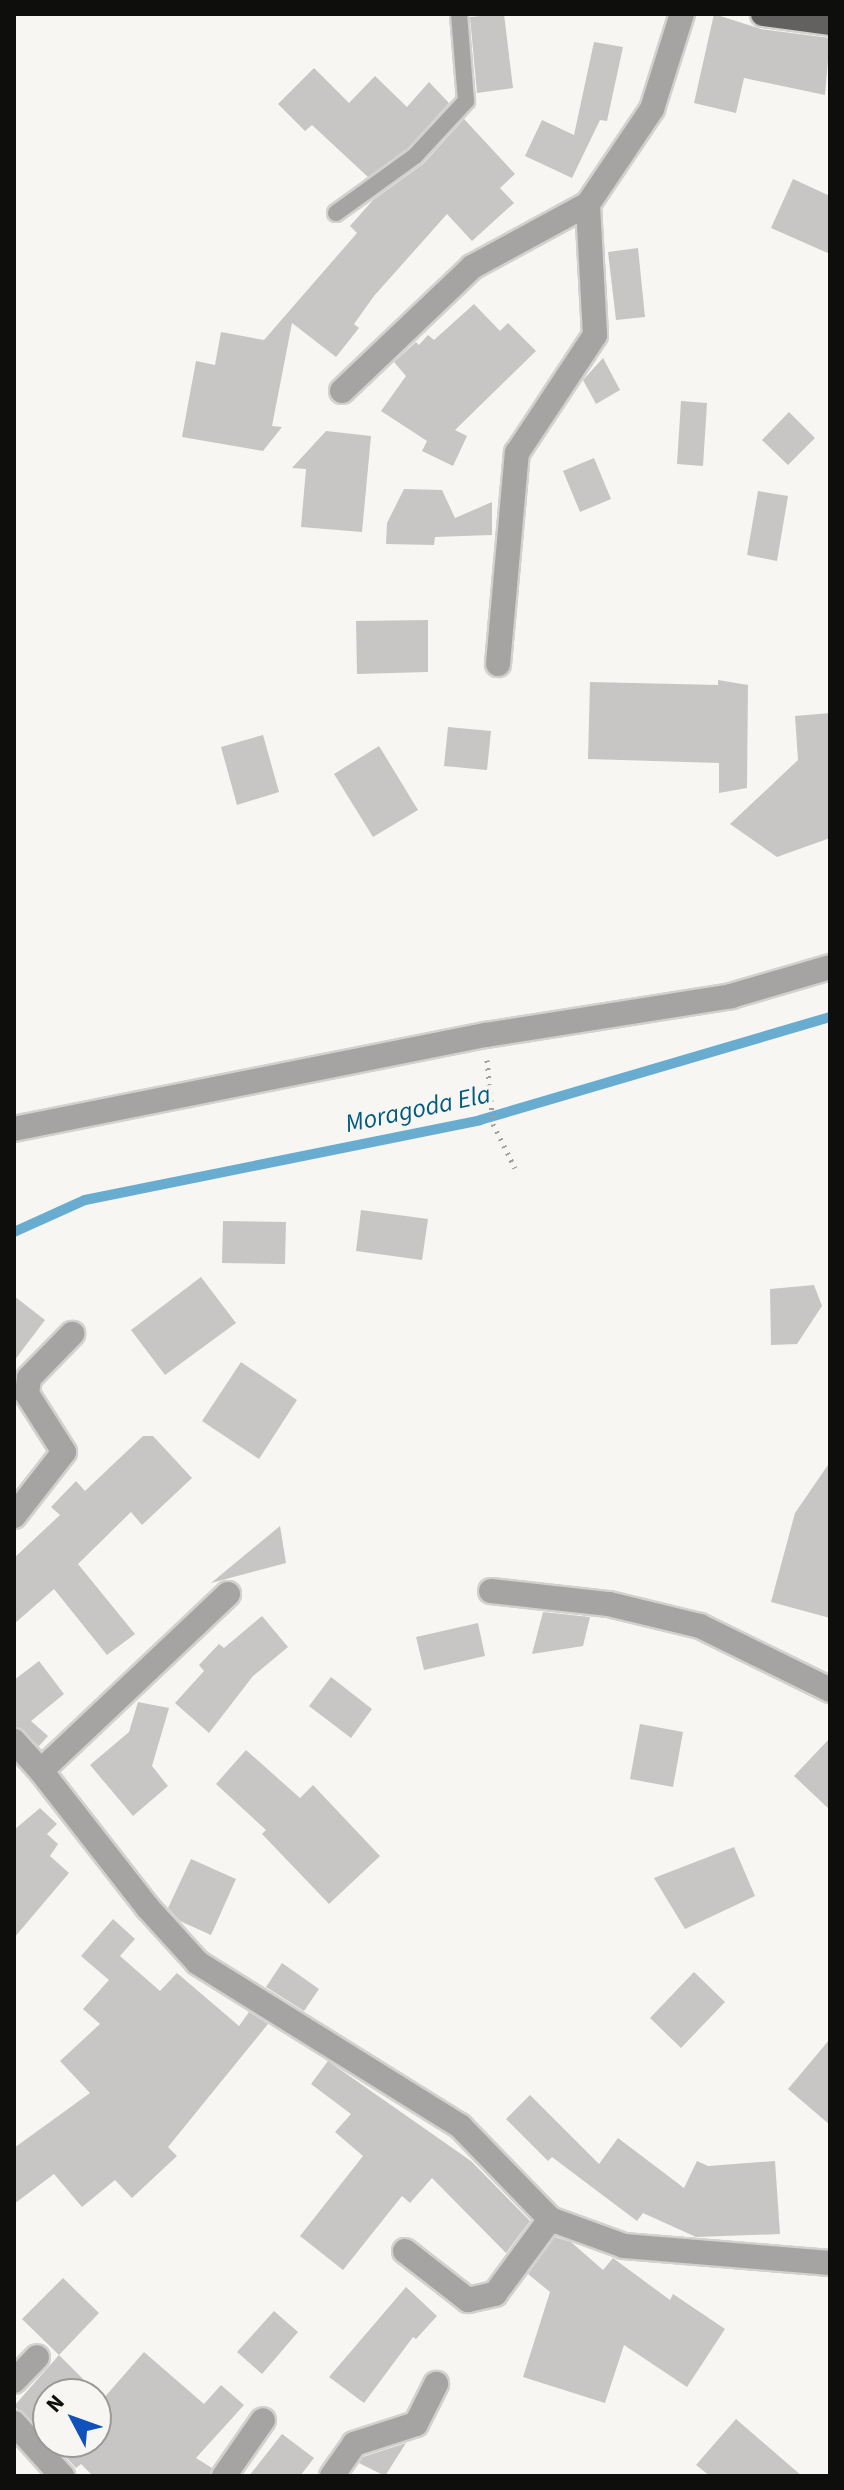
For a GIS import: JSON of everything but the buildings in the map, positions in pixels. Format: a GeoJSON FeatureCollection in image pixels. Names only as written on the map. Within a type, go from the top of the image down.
{"type":"FeatureCollection","features":[{"type":"Feature","properties":{"kind":"main road"},"geometry":{"type":"LineString","coordinates":[[763,14],[830,23]]}},
{"type":"Feature","properties":{"kind":"street"},"geometry":{"type":"LineString","coordinates":[[342,391],[472,267],[588,204],[652,109],[682,14]]}},
{"type":"Feature","properties":{"kind":"street"},"geometry":{"type":"LineString","coordinates":[[498,664],[517,453],[595,335],[588,204]]}},
{"type":"Feature","properties":{"kind":"street"},"geometry":{"type":"LineString","coordinates":[[14,1129],[486,1035],[731,996],[830,967]]}},
{"type":"Feature","properties":{"kind":"street"},"geometry":{"type":"LineString","coordinates":[[14,1516],[64,1452],[27,1394],[29,1378],[72,1334]]}},
{"type":"Feature","properties":{"kind":"street"},"geometry":{"type":"LineString","coordinates":[[491,1591],[609,1604],[700,1626],[830,1690]]}},
{"type":"Feature","properties":{"kind":"street"},"geometry":{"type":"LineString","coordinates":[[41,1771],[228,1594]]}},
{"type":"Feature","properties":{"kind":"street"},"geometry":{"type":"LineString","coordinates":[[14,1741],[148,1908],[198,1963],[460,2126],[550,2219],[624,2246],[830,2263]]}},
{"type":"Feature","properties":{"kind":"street"},"geometry":{"type":"LineString","coordinates":[[405,2251],[468,2300],[495,2294],[550,2219]]}},
{"type":"Feature","properties":{"kind":"street"},"geometry":{"type":"LineString","coordinates":[[14,2381],[37,2357]]}},
{"type":"Feature","properties":{"kind":"street"},"geometry":{"type":"LineString","coordinates":[[332,2476],[354,2444],[416,2424],[436,2384]]}},
{"type":"Feature","properties":{"kind":"street"},"geometry":{"type":"LineString","coordinates":[[224,2476],[263,2420]]}},
{"type":"Feature","properties":{"kind":"street"},"geometry":{"type":"LineString","coordinates":[[14,2423],[62,2476]]}},
{"type":"Feature","properties":{"kind":"lane"},"geometry":{"type":"LineString","coordinates":[[336,213],[415,156],[466,101],[459,14]]}},
{"type":"Feature","properties":{"kind":"path"},"geometry":{"type":"LineString","coordinates":[[486,1050],[493,1124],[515,1168]]}},
{"type":"Feature","properties":{"kind":"waterway","name":"Moragoda Ela"},"geometry":{"type":"LineString","coordinates":[[14,1232],[85,1200],[480,1120],[830,1017]]}}]}
